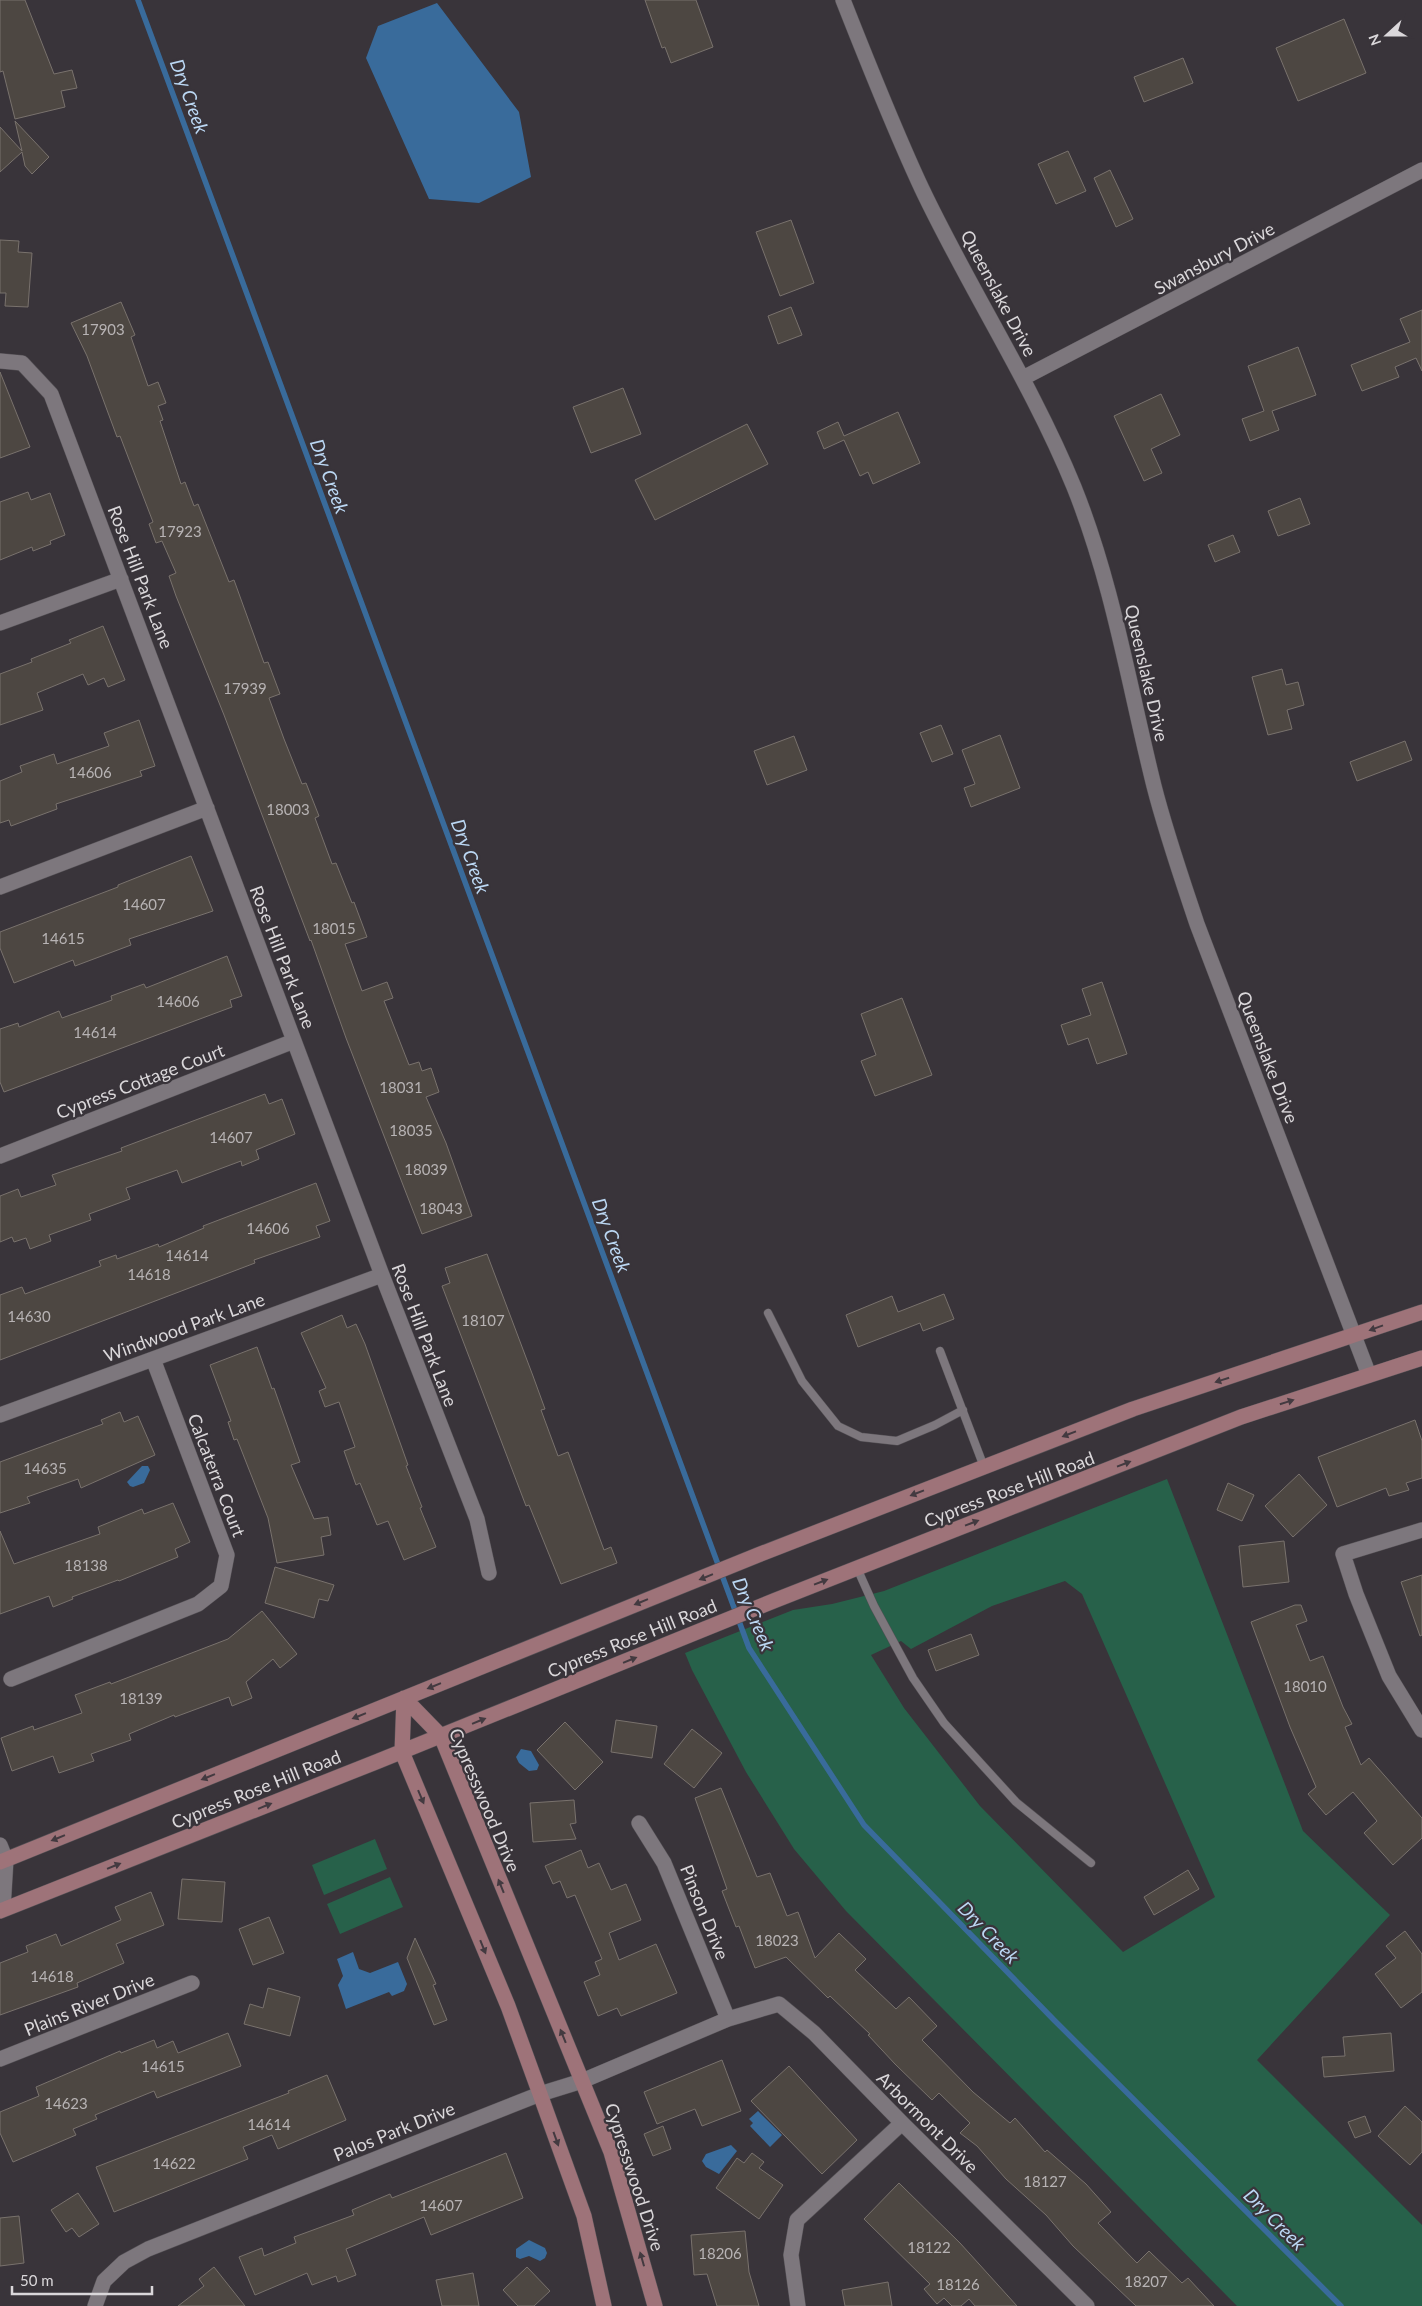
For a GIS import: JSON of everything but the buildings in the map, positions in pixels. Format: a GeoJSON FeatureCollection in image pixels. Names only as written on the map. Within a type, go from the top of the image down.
{"type":"FeatureCollection","features":[{"type":"Feature","properties":{"kind":"main road","name":"Cypress Rose Hill Road"},"geometry":{"type":"LineString","coordinates":[[3,1861],[687,1584],[1133,1409],[1422,1312]]}},
{"type":"Feature","properties":{"kind":"main road","name":"Cypress Rose Hill Road"},"geometry":{"type":"LineString","coordinates":[[1,1909],[402,1752],[776,1600],[1241,1417],[1422,1358]]}},
{"type":"Feature","properties":{"kind":"main road","name":"Cypresswood Drive"},"geometry":{"type":"LineString","coordinates":[[404,1698],[441,1736],[610,2152],[655,2306]]}},
{"type":"Feature","properties":{"kind":"main road"},"geometry":{"type":"LineString","coordinates":[[404,1698],[402,1752],[508,2006],[584,2216],[604,2306]]}},
{"type":"Feature","properties":{"kind":"street","name":"Queenslake Drive"},"geometry":{"type":"LineString","coordinates":[[843,0],[922,190],[1023,378],[1073,486],[1097,549],[1114,611],[1155,789],[1197,924],[1369,1375]]}},
{"type":"Feature","properties":{"kind":"street","name":"Swansbury Drive"},"geometry":{"type":"LineString","coordinates":[[1023,378],[1422,170]]}},
{"type":"Feature","properties":{"kind":"street","name":"Rose Hill Park Lane"},"geometry":{"type":"LineString","coordinates":[[0,361],[22,363],[51,394],[382,1275],[477,1518],[489,1573]]}},
{"type":"Feature","properties":{"kind":"street"},"geometry":{"type":"LineString","coordinates":[[0,623],[121,579]]}},
{"type":"Feature","properties":{"kind":"street"},"geometry":{"type":"LineString","coordinates":[[0,887],[207,808]]}},
{"type":"Feature","properties":{"kind":"street","name":"Cypress Cottage Court"},"geometry":{"type":"LineString","coordinates":[[0,1156],[294,1041]]}},
{"type":"Feature","properties":{"kind":"street","name":"Windwood Park Lane"},"geometry":{"type":"LineString","coordinates":[[0,1415],[382,1275]]}},
{"type":"Feature","properties":{"kind":"street","name":"Calcaterra Court"},"geometry":{"type":"LineString","coordinates":[[11,1679],[198,1604],[221,1586],[227,1555],[153,1358]]}},
{"type":"Feature","properties":{"kind":"street"},"geometry":{"type":"LineString","coordinates":[[1422,1530],[1343,1554],[1356,1594],[1389,1676],[1422,1730]]}},
{"type":"Feature","properties":{"kind":"street","name":"Pinson Drive"},"geometry":{"type":"LineString","coordinates":[[639,1823],[664,1863],[728,2019]]}},
{"type":"Feature","properties":{"kind":"street"},"geometry":{"type":"LineString","coordinates":[[0,1845],[3,1861],[1,1909]]}},
{"type":"Feature","properties":{"kind":"street","name":"Plains River Drive"},"geometry":{"type":"LineString","coordinates":[[0,2059],[192,1983]]}},
{"type":"Feature","properties":{"kind":"street","name":"Arbormont Drive"},"geometry":{"type":"LineString","coordinates":[[728,2019],[779,2004],[814,2033],[1087,2306]]}},
{"type":"Feature","properties":{"kind":"street","name":"Palos Park Drive"},"geometry":{"type":"LineString","coordinates":[[95,2306],[104,2281],[124,2262],[148,2249],[540,2094],[582,2081],[728,2019]]}},
{"type":"Feature","properties":{"kind":"street"},"geometry":{"type":"LineString","coordinates":[[798,2306],[791,2255],[797,2220],[902,2123]]}},
{"type":"Feature","properties":{"kind":"lane"},"geometry":{"type":"LineString","coordinates":[[768,1313],[802,1381],[838,1426],[861,1437],[897,1441],[935,1425],[963,1410]]}},
{"type":"Feature","properties":{"kind":"lane"},"geometry":{"type":"LineString","coordinates":[[940,1350],[984,1467]]}},
{"type":"Feature","properties":{"kind":"lane"},"geometry":{"type":"LineString","coordinates":[[857,1568],[874,1606],[913,1678],[944,1723],[1016,1802],[1091,1863]]}},
{"type":"Feature","properties":{"kind":"green space"},"geometry":{"type":"Polygon","coordinates":[[[1167,1479],[1303,1831],[1390,1915],[1257,2060],[1422,2225],[1422,2306],[1237,2306],[846,1911],[794,1849],[746,1772],[692,1670],[685,1653],[793,1610],[832,1604],[884,1591],[1167,1479]],[[1065,1581],[992,1606],[911,1649],[901,1641],[871,1655],[904,1708],[980,1806],[1123,1952],[1215,1897],[1082,1594],[1065,1581]]]}},
{"type":"Feature","properties":{"kind":"green space"},"geometry":{"type":"Polygon","coordinates":[[[375,1839],[387,1869],[324,1895],[312,1865],[375,1839]]]}},
{"type":"Feature","properties":{"kind":"green space"},"geometry":{"type":"Polygon","coordinates":[[[390,1877],[403,1907],[340,1934],[327,1904],[390,1877]]]}},
{"type":"Feature","properties":{"kind":"water"},"geometry":{"type":"Polygon","coordinates":[[[437,3],[519,112],[531,177],[479,203],[429,199],[366,58],[378,26],[437,3]]]}},
{"type":"Feature","properties":{"kind":"water"},"geometry":{"type":"Polygon","coordinates":[[[142,1466],[148,1466],[150,1470],[144,1483],[133,1487],[130,1486],[127,1482],[142,1466]]]}},
{"type":"Feature","properties":{"kind":"water"},"geometry":{"type":"Polygon","coordinates":[[[521,1749],[531,1751],[539,1765],[537,1770],[529,1771],[519,1763],[516,1757],[521,1749]]]}},
{"type":"Feature","properties":{"kind":"water"},"geometry":{"type":"Polygon","coordinates":[[[353,1952],[359,1969],[370,1973],[398,1962],[407,1984],[404,1991],[392,1996],[389,1992],[346,2009],[338,1985],[343,1976],[337,1959],[353,1952]]]}},
{"type":"Feature","properties":{"kind":"water"},"geometry":{"type":"Polygon","coordinates":[[[758,2111],[782,2135],[770,2147],[750,2126],[753,2123],[749,2119],[758,2111]]]}},
{"type":"Feature","properties":{"kind":"water"},"geometry":{"type":"Polygon","coordinates":[[[731,2145],[737,2151],[719,2174],[706,2167],[702,2161],[706,2154],[731,2145]]]}},
{"type":"Feature","properties":{"kind":"water"},"geometry":{"type":"Polygon","coordinates":[[[529,2240],[545,2248],[547,2253],[545,2258],[540,2261],[529,2256],[520,2259],[516,2257],[516,2249],[529,2240]]]}},
{"type":"Feature","properties":{"kind":"waterway","name":"Dry Creek"},"geometry":{"type":"LineString","coordinates":[[138,0],[749,1648],[864,1825],[1054,2020],[1341,2306]]}}]}
